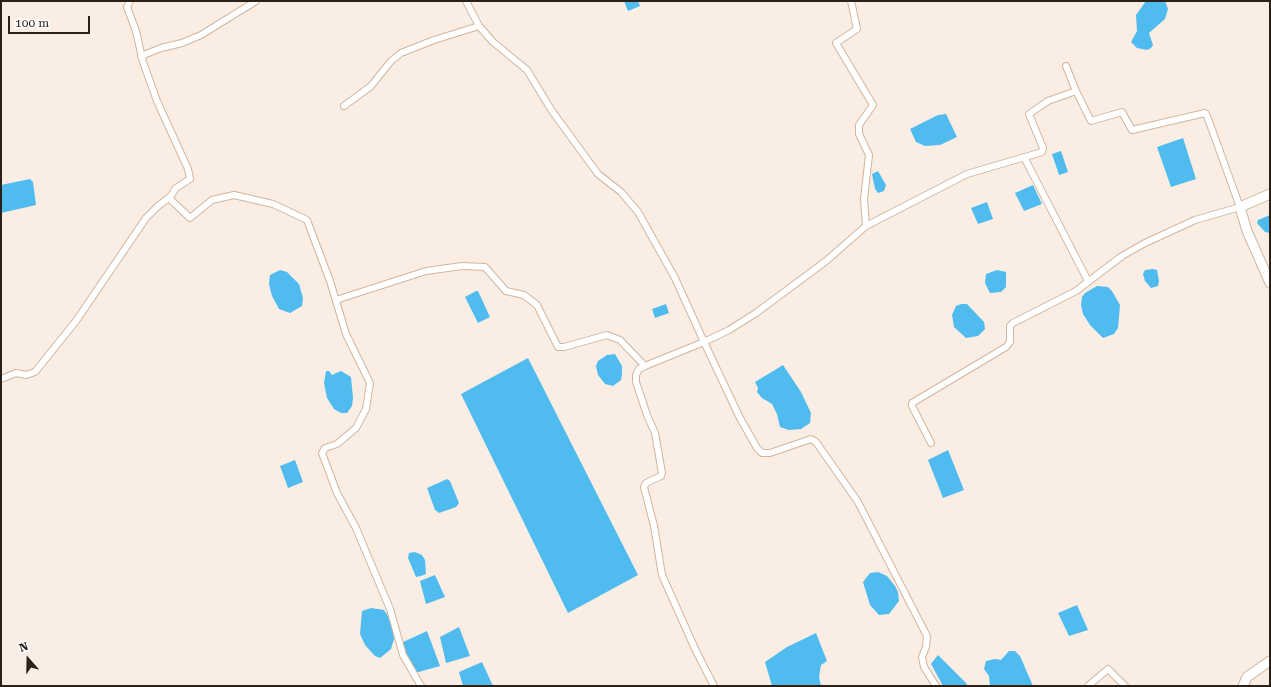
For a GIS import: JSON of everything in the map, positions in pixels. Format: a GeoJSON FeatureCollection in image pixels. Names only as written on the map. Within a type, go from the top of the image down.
{"type":"FeatureCollection","features":[{"type":"Feature","properties":{"kind":"main road"},"geometry":{"type":"LineString","coordinates":[[1270,194],[1240,207],[1247,231],[1270,283]]}},
{"type":"Feature","properties":{"kind":"main road"},"geometry":{"type":"LineString","coordinates":[[1243,686],[1247,676],[1270,661]]}},
{"type":"Feature","properties":{"kind":"street"},"geometry":{"type":"LineString","coordinates":[[1,379],[16,373],[26,375],[34,372],[76,320],[113,269],[146,218],[169,198],[176,188],[190,179],[157,101],[141,56],[136,31],[127,7],[130,1]]}},
{"type":"Feature","properties":{"kind":"street"},"geometry":{"type":"LineString","coordinates":[[141,56],[161,48],[182,43],[201,35],[256,1]]}},
{"type":"Feature","properties":{"kind":"street"},"geometry":{"type":"LineString","coordinates":[[466,1],[479,26],[493,42],[527,70],[552,111],[598,174],[621,192],[638,212],[675,278],[740,418],[757,448],[762,453],[770,453],[811,439],[816,442],[858,502],[927,636],[926,647],[922,657],[924,667],[936,686]]}},
{"type":"Feature","properties":{"kind":"street"},"geometry":{"type":"LineString","coordinates":[[851,1],[857,29],[836,43],[873,105],[859,125],[859,134],[869,155],[864,199],[866,226]]}},
{"type":"Feature","properties":{"kind":"street"},"geometry":{"type":"LineString","coordinates":[[344,106],[371,86],[391,61],[401,53],[434,40],[479,26]]}},
{"type":"Feature","properties":{"kind":"street"},"geometry":{"type":"LineString","coordinates":[[931,442],[912,406],[914,400],[998,353],[1010,342],[1010,326],[1076,291],[1122,256],[1145,243],[1195,220],[1240,207],[1205,113],[1132,130],[1122,112],[1095,122],[1091,121],[1076,91],[1066,66]]}},
{"type":"Feature","properties":{"kind":"street"},"geometry":{"type":"LineString","coordinates":[[714,686],[696,652],[662,575],[654,526],[644,487],[646,483],[661,476],[662,473],[655,433],[636,382],[636,375],[639,369],[704,342],[729,330],[756,313],[826,261],[866,226],[967,174],[1040,153],[1043,148],[1030,116],[1031,112],[1048,101],[1076,91]]}},
{"type":"Feature","properties":{"kind":"street"},"geometry":{"type":"LineString","coordinates":[[1024,157],[1088,281]]}},
{"type":"Feature","properties":{"kind":"street"},"geometry":{"type":"LineString","coordinates":[[169,198],[190,218],[212,200],[234,195],[273,204],[281,209],[304,217],[309,223],[336,300],[346,334],[370,384],[366,409],[356,428],[337,444],[325,448],[322,452],[337,493],[356,528],[386,597],[397,627],[403,655],[421,686]]}},
{"type":"Feature","properties":{"kind":"street"},"geometry":{"type":"LineString","coordinates":[[336,300],[426,271],[462,266],[485,266],[506,291],[524,295],[537,305],[558,347],[564,347],[607,335],[620,340],[645,366]]}},
{"type":"Feature","properties":{"kind":"street"},"geometry":{"type":"LineString","coordinates":[[1088,686],[1108,669],[1125,686]]}},
{"type":"Feature","properties":{"kind":"water"},"geometry":{"type":"Polygon","coordinates":[[[624,1],[638,1],[640,6],[628,11],[624,1]]]}},
{"type":"Feature","properties":{"kind":"water"},"geometry":{"type":"Polygon","coordinates":[[[1146,1],[1165,1],[1168,9],[1165,19],[1149,33],[1153,45],[1147,50],[1137,48],[1131,42],[1137,31],[1136,15],[1146,1]]]}},
{"type":"Feature","properties":{"kind":"water"},"geometry":{"type":"Polygon","coordinates":[[[946,114],[957,137],[940,145],[925,146],[916,142],[910,129],[938,115],[946,114]]]}},
{"type":"Feature","properties":{"kind":"water"},"geometry":{"type":"Polygon","coordinates":[[[1183,138],[1196,179],[1171,187],[1157,147],[1183,138]]]}},
{"type":"Feature","properties":{"kind":"water"},"geometry":{"type":"Polygon","coordinates":[[[1061,151],[1068,172],[1059,175],[1052,154],[1061,151]]]}},
{"type":"Feature","properties":{"kind":"water"},"geometry":{"type":"Polygon","coordinates":[[[878,171],[886,185],[884,191],[878,193],[875,189],[872,174],[878,171]]]}},
{"type":"Feature","properties":{"kind":"water"},"geometry":{"type":"Polygon","coordinates":[[[30,179],[33,182],[36,205],[1,213],[1,185],[30,179]]]}},
{"type":"Feature","properties":{"kind":"water"},"geometry":{"type":"Polygon","coordinates":[[[1033,185],[1042,204],[1024,211],[1015,193],[1033,185]]]}},
{"type":"Feature","properties":{"kind":"water"},"geometry":{"type":"Polygon","coordinates":[[[987,202],[993,219],[978,224],[971,208],[987,202]]]}},
{"type":"Feature","properties":{"kind":"water"},"geometry":{"type":"Polygon","coordinates":[[[1270,215],[1270,233],[1265,232],[1257,223],[1258,220],[1270,215]]]}},
{"type":"Feature","properties":{"kind":"water"},"geometry":{"type":"Polygon","coordinates":[[[280,270],[287,272],[299,284],[303,298],[302,306],[290,313],[279,309],[272,296],[269,284],[270,275],[280,270]]]}},
{"type":"Feature","properties":{"kind":"water"},"geometry":{"type":"Polygon","coordinates":[[[997,270],[1006,272],[1006,287],[1001,292],[990,293],[985,283],[986,274],[997,270]]]}},
{"type":"Feature","properties":{"kind":"water"},"geometry":{"type":"Polygon","coordinates":[[[1145,270],[1157,270],[1159,281],[1158,286],[1151,288],[1145,281],[1143,274],[1145,270]]]}},
{"type":"Feature","properties":{"kind":"water"},"geometry":{"type":"Polygon","coordinates":[[[1097,286],[1108,287],[1120,305],[1118,328],[1114,334],[1103,338],[1090,325],[1083,314],[1081,305],[1082,297],[1085,293],[1097,286]]]}},
{"type":"Feature","properties":{"kind":"water"},"geometry":{"type":"Polygon","coordinates":[[[478,291],[490,317],[478,323],[465,297],[478,291]]]}},
{"type":"Feature","properties":{"kind":"water"},"geometry":{"type":"Polygon","coordinates":[[[666,304],[669,313],[655,318],[652,309],[666,304]]]}},
{"type":"Feature","properties":{"kind":"water"},"geometry":{"type":"Polygon","coordinates":[[[967,304],[984,322],[985,329],[978,336],[966,338],[954,327],[952,315],[956,306],[967,304]]]}},
{"type":"Feature","properties":{"kind":"water"},"geometry":{"type":"Polygon","coordinates":[[[615,354],[622,366],[622,374],[621,380],[613,386],[605,384],[598,375],[596,366],[598,361],[607,355],[615,354]]]}},
{"type":"Feature","properties":{"kind":"water"},"geometry":{"type":"Polygon","coordinates":[[[528,358],[638,575],[568,613],[461,394],[528,358]]]}},
{"type":"Feature","properties":{"kind":"water"},"geometry":{"type":"Polygon","coordinates":[[[783,365],[801,392],[811,413],[810,423],[801,429],[789,430],[780,427],[777,414],[772,404],[762,398],[757,392],[758,388],[755,382],[783,365]]]}},
{"type":"Feature","properties":{"kind":"water"},"geometry":{"type":"Polygon","coordinates":[[[326,371],[329,371],[332,375],[341,371],[351,377],[353,398],[352,406],[347,413],[341,413],[334,409],[327,398],[324,383],[326,371]]]}},
{"type":"Feature","properties":{"kind":"water"},"geometry":{"type":"Polygon","coordinates":[[[948,450],[964,490],[943,498],[928,460],[948,450]]]}},
{"type":"Feature","properties":{"kind":"water"},"geometry":{"type":"Polygon","coordinates":[[[295,460],[303,482],[288,488],[280,466],[295,460]]]}},
{"type":"Feature","properties":{"kind":"water"},"geometry":{"type":"Polygon","coordinates":[[[447,479],[450,481],[459,503],[456,507],[439,513],[435,510],[427,488],[447,479]]]}},
{"type":"Feature","properties":{"kind":"water"},"geometry":{"type":"Polygon","coordinates":[[[415,552],[422,555],[425,560],[426,574],[416,577],[408,558],[409,553],[415,552]]]}},
{"type":"Feature","properties":{"kind":"water"},"geometry":{"type":"Polygon","coordinates":[[[878,572],[887,576],[898,592],[899,601],[889,614],[879,615],[870,605],[863,582],[870,573],[878,572]]]}},
{"type":"Feature","properties":{"kind":"water"},"geometry":{"type":"Polygon","coordinates":[[[435,575],[445,597],[426,604],[420,581],[435,575]]]}},
{"type":"Feature","properties":{"kind":"water"},"geometry":{"type":"Polygon","coordinates":[[[1077,605],[1088,630],[1069,636],[1058,613],[1077,605]]]}},
{"type":"Feature","properties":{"kind":"water"},"geometry":{"type":"Polygon","coordinates":[[[371,608],[384,610],[393,629],[394,639],[391,649],[380,658],[375,656],[365,645],[360,634],[362,611],[371,608]]]}},
{"type":"Feature","properties":{"kind":"water"},"geometry":{"type":"Polygon","coordinates":[[[459,627],[470,656],[446,663],[440,637],[459,627]]]}},
{"type":"Feature","properties":{"kind":"water"},"geometry":{"type":"Polygon","coordinates":[[[427,631],[440,666],[415,673],[401,643],[427,631]]]}},
{"type":"Feature","properties":{"kind":"water"},"geometry":{"type":"Polygon","coordinates":[[[816,633],[827,661],[821,665],[819,677],[821,686],[772,686],[765,662],[787,647],[816,633]]]}},
{"type":"Feature","properties":{"kind":"water"},"geometry":{"type":"Polygon","coordinates":[[[1009,651],[1015,651],[1020,656],[1033,686],[990,686],[989,676],[984,669],[986,661],[995,659],[1001,660],[1009,651]]]}},
{"type":"Feature","properties":{"kind":"water"},"geometry":{"type":"Polygon","coordinates":[[[938,655],[967,684],[965,686],[943,686],[931,664],[938,655]]]}},
{"type":"Feature","properties":{"kind":"water"},"geometry":{"type":"Polygon","coordinates":[[[482,662],[493,686],[463,686],[459,672],[482,662]]]}}]}
